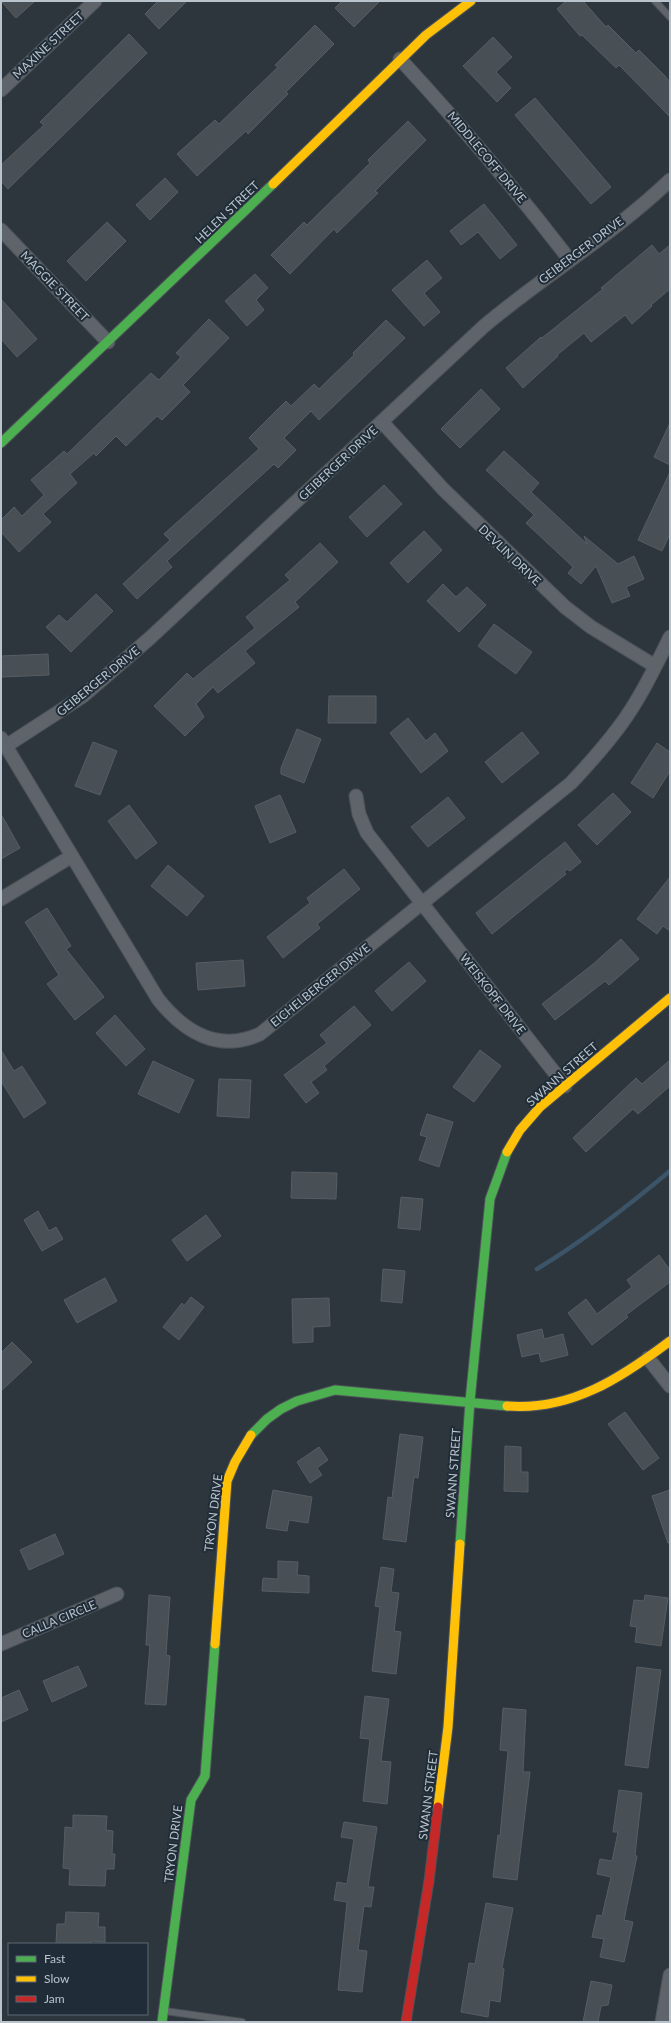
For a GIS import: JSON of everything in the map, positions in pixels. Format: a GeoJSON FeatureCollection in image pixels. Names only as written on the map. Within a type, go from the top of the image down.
{"type":"FeatureCollection","features":[{"type":"Feature","properties":{"kind":"street","name":"MAXINE STREET"},"geometry":{"type":"LineString","coordinates":[[1,90],[95,1]]}},
{"type":"Feature","properties":{"kind":"street","name":"HELEN STREET"},"geometry":{"type":"LineString","coordinates":[[1,443],[206,249],[400,59],[426,35],[471,1]]}},
{"type":"Feature","properties":{"kind":"street","name":"MIDDLECOFF DRIVE"},"geometry":{"type":"LineString","coordinates":[[400,59],[470,136],[523,199],[569,259]]}},
{"type":"Feature","properties":{"kind":"street","name":"GEIBERGER DRIVE"},"geometry":{"type":"LineString","coordinates":[[3,742],[83,696],[150,638],[483,327],[516,299],[630,214],[670,180]]}},
{"type":"Feature","properties":{"kind":"street","name":"MAGGIE STREET"},"geometry":{"type":"LineString","coordinates":[[1,230],[108,342]]}},
{"type":"Feature","properties":{"kind":"street","name":"DEVLIN DRIVE"},"geometry":{"type":"LineString","coordinates":[[382,422],[443,489],[565,607],[591,627],[655,666]]}},
{"type":"Feature","properties":{"kind":"street","name":"EICHELBERGER DRIVE"},"geometry":{"type":"LineString","coordinates":[[3,742],[158,999],[171,1016],[188,1030],[218,1041],[240,1041],[260,1034],[571,783],[600,752],[620,726],[655,666],[670,636]]}},
{"type":"Feature","properties":{"kind":"street","name":"WEISKOPF DRIVE"},"geometry":{"type":"LineString","coordinates":[[356,796],[359,814],[367,833],[565,1086]]}},
{"type":"Feature","properties":{"kind":"street"},"geometry":{"type":"LineString","coordinates":[[1,899],[72,856]]}},
{"type":"Feature","properties":{"kind":"street","name":"SWANN STREET"},"geometry":{"type":"LineString","coordinates":[[406,2022],[429,1881],[448,1727],[470,1401],[490,1198],[508,1148],[520,1130],[540,1107],[670,998]]}},
{"type":"Feature","properties":{"kind":"street","name":"TRYON DRIVE"},"geometry":{"type":"LineString","coordinates":[[162,2022],[191,1800],[205,1776],[226,1481],[233,1461],[244,1442],[258,1426],[275,1412],[314,1394],[346,1390],[533,1407],[575,1400],[595,1391],[631,1371],[670,1341]]}},
{"type":"Feature","properties":{"kind":"street"},"geometry":{"type":"LineString","coordinates":[[648,1358],[670,1386]]}},
{"type":"Feature","properties":{"kind":"street","name":"CALLA CIRCLE"},"geometry":{"type":"LineString","coordinates":[[1,1644],[117,1594]]}},
{"type":"Feature","properties":{"kind":"street"},"geometry":{"type":"LineString","coordinates":[[662,2022],[670,1975]]}},
{"type":"Feature","properties":{"kind":"lane"},"geometry":{"type":"LineString","coordinates":[[655,1],[670,17]]}},
{"type":"Feature","properties":{"kind":"lane"},"geometry":{"type":"LineString","coordinates":[[164,2010],[242,2022]]}},
{"type":"Feature","properties":{"kind":"building"},"geometry":{"type":"Polygon","coordinates":[[[1,1],[35,1],[16,18],[1,1]]]}},
{"type":"Feature","properties":{"kind":"building"},"geometry":{"type":"Polygon","coordinates":[[[158,1],[187,1],[159,29],[145,14],[158,1]]]}},
{"type":"Feature","properties":{"kind":"building"},"geometry":{"type":"Polygon","coordinates":[[[342,1],[380,1],[354,27],[335,8],[342,1]]]}},
{"type":"Feature","properties":{"kind":"building"},"geometry":{"type":"Polygon","coordinates":[[[566,1],[583,1],[606,27],[608,25],[636,53],[639,50],[664,75],[670,82],[670,117],[619,65],[616,68],[582,35],[580,36],[557,9],[566,1]]]}},
{"type":"Feature","properties":{"kind":"building"},"geometry":{"type":"Polygon","coordinates":[[[315,25],[334,44],[286,92],[288,94],[248,134],[246,131],[197,176],[177,154],[215,120],[219,124],[278,67],[275,65],[315,25]]]}},
{"type":"Feature","properties":{"kind":"building"},"geometry":{"type":"Polygon","coordinates":[[[129,34],[147,53],[8,189],[1,181],[1,165],[44,125],[40,122],[129,34]]]}},
{"type":"Feature","properties":{"kind":"building"},"geometry":{"type":"Polygon","coordinates":[[[493,37],[512,57],[496,72],[511,88],[497,102],[463,66],[493,37]]]}},
{"type":"Feature","properties":{"kind":"building"},"geometry":{"type":"Polygon","coordinates":[[[535,98],[611,187],[591,204],[515,115],[535,98]]]}},
{"type":"Feature","properties":{"kind":"building"},"geometry":{"type":"Polygon","coordinates":[[[408,121],[426,140],[375,191],[378,193],[337,233],[334,229],[290,274],[271,255],[304,222],[307,225],[370,163],[368,160],[408,121]]]}},
{"type":"Feature","properties":{"kind":"building"},"geometry":{"type":"Polygon","coordinates":[[[165,178],[178,192],[150,220],[136,205],[165,178]]]}},
{"type":"Feature","properties":{"kind":"building"},"geometry":{"type":"Polygon","coordinates":[[[484,204],[517,245],[500,259],[478,232],[461,245],[450,231],[484,204]]]}},
{"type":"Feature","properties":{"kind":"building"},"geometry":{"type":"Polygon","coordinates":[[[107,222],[126,241],[86,281],[67,261],[107,222]]]}},
{"type":"Feature","properties":{"kind":"building"},"geometry":{"type":"Polygon","coordinates":[[[652,245],[659,254],[670,245],[670,289],[632,324],[625,315],[591,342],[584,333],[557,355],[558,356],[523,388],[506,368],[541,337],[542,338],[603,289],[601,288],[652,245]]]}},
{"type":"Feature","properties":{"kind":"building"},"geometry":{"type":"Polygon","coordinates":[[[427,260],[442,278],[424,293],[440,312],[424,326],[392,290],[427,260]]]}},
{"type":"Feature","properties":{"kind":"building"},"geometry":{"type":"Polygon","coordinates":[[[255,274],[268,288],[256,300],[264,310],[247,326],[225,301],[255,274]]]}},
{"type":"Feature","properties":{"kind":"building"},"geometry":{"type":"Polygon","coordinates":[[[1,299],[37,339],[17,357],[1,339],[1,299]]]}},
{"type":"Feature","properties":{"kind":"building"},"geometry":{"type":"Polygon","coordinates":[[[209,319],[229,338],[183,385],[190,392],[162,420],[157,416],[126,446],[116,436],[96,456],[94,453],[70,474],[77,483],[43,514],[51,522],[19,552],[1,532],[1,520],[14,507],[22,516],[44,495],[31,480],[64,451],[67,454],[151,373],[159,380],[181,357],[176,353],[209,319]]]}},
{"type":"Feature","properties":{"kind":"building"},"geometry":{"type":"Polygon","coordinates":[[[386,320],[405,338],[319,420],[311,411],[284,438],[296,450],[278,468],[274,464],[167,561],[172,567],[137,599],[123,584],[170,540],[164,534],[259,449],[249,438],[286,401],[291,406],[314,384],[319,389],[354,355],[353,353],[386,320]]]}},
{"type":"Feature","properties":{"kind":"building"},"geometry":{"type":"Polygon","coordinates":[[[481,389],[500,409],[460,448],[441,429],[481,389]]]}},
{"type":"Feature","properties":{"kind":"building"},"geometry":{"type":"Polygon","coordinates":[[[670,423],[670,465],[654,457],[670,423]]]}},
{"type":"Feature","properties":{"kind":"building"},"geometry":{"type":"Polygon","coordinates":[[[504,451],[539,483],[531,492],[587,544],[584,536],[618,564],[634,556],[644,579],[626,587],[630,596],[612,603],[596,566],[581,584],[568,573],[573,567],[526,523],[534,515],[486,470],[504,451]]]}},
{"type":"Feature","properties":{"kind":"building"},"geometry":{"type":"Polygon","coordinates":[[[670,472],[670,534],[662,551],[638,540],[670,472]]]}},
{"type":"Feature","properties":{"kind":"building"},"geometry":{"type":"Polygon","coordinates":[[[384,485],[402,504],[367,537],[349,517],[384,485]]]}},
{"type":"Feature","properties":{"kind":"building"},"geometry":{"type":"Polygon","coordinates":[[[424,531],[442,550],[408,583],[390,563],[424,531]]]}},
{"type":"Feature","properties":{"kind":"building"},"geometry":{"type":"Polygon","coordinates":[[[320,543],[338,562],[295,602],[299,607],[245,651],[255,663],[218,693],[213,687],[196,704],[204,717],[185,736],[154,706],[187,673],[193,679],[255,628],[246,617],[290,580],[285,575],[320,543]]]}},
{"type":"Feature","properties":{"kind":"building"},"geometry":{"type":"Polygon","coordinates":[[[443,584],[456,597],[467,587],[486,605],[459,632],[427,601],[443,584]]]}},
{"type":"Feature","properties":{"kind":"building"},"geometry":{"type":"Polygon","coordinates":[[[96,594],[113,611],[71,652],[46,627],[59,615],[67,622],[96,594]]]}},
{"type":"Feature","properties":{"kind":"building"},"geometry":{"type":"Polygon","coordinates":[[[494,624],[532,652],[516,674],[478,646],[494,624]]]}},
{"type":"Feature","properties":{"kind":"building"},"geometry":{"type":"Polygon","coordinates":[[[48,654],[49,675],[1,677],[1,656],[48,654]]]}},
{"type":"Feature","properties":{"kind":"building"},"geometry":{"type":"Polygon","coordinates":[[[329,696],[376,696],[376,723],[328,723],[329,696]]]}},
{"type":"Feature","properties":{"kind":"building"},"geometry":{"type":"Polygon","coordinates":[[[408,718],[426,741],[435,733],[448,751],[421,773],[390,733],[408,718]]]}},
{"type":"Feature","properties":{"kind":"building"},"geometry":{"type":"Polygon","coordinates":[[[297,729],[321,739],[304,783],[281,774],[281,768],[297,729]]]}},
{"type":"Feature","properties":{"kind":"building"},"geometry":{"type":"Polygon","coordinates":[[[522,732],[539,753],[502,783],[485,762],[522,732]]]}},
{"type":"Feature","properties":{"kind":"building"},"geometry":{"type":"Polygon","coordinates":[[[93,742],[117,751],[100,795],[75,786],[93,742]]]}},
{"type":"Feature","properties":{"kind":"building"},"geometry":{"type":"Polygon","coordinates":[[[657,743],[670,752],[670,771],[653,798],[631,783],[657,743]]]}},
{"type":"Feature","properties":{"kind":"building"},"geometry":{"type":"Polygon","coordinates":[[[613,793],[631,812],[597,845],[578,825],[613,793]]]}},
{"type":"Feature","properties":{"kind":"building"},"geometry":{"type":"Polygon","coordinates":[[[280,795],[296,832],[270,843],[255,806],[280,795]]]}},
{"type":"Feature","properties":{"kind":"building"},"geometry":{"type":"Polygon","coordinates":[[[448,797],[465,818],[428,847],[411,827],[448,797]]]}},
{"type":"Feature","properties":{"kind":"building"},"geometry":{"type":"Polygon","coordinates":[[[129,805],[157,843],[136,859],[108,821],[129,805]]]}},
{"type":"Feature","properties":{"kind":"building"},"geometry":{"type":"Polygon","coordinates":[[[1,814],[20,848],[1,859],[1,814]]]}},
{"type":"Feature","properties":{"kind":"building"},"geometry":{"type":"Polygon","coordinates":[[[565,842],[581,862],[570,871],[567,869],[564,872],[566,874],[492,934],[476,913],[565,842]]]}},
{"type":"Feature","properties":{"kind":"building"},"geometry":{"type":"Polygon","coordinates":[[[168,865],[204,896],[187,916],[151,886],[168,865]]]}},
{"type":"Feature","properties":{"kind":"building"},"geometry":{"type":"Polygon","coordinates":[[[344,869],[360,889],[317,924],[320,928],[283,958],[267,937],[310,903],[307,898],[344,869]]]}},
{"type":"Feature","properties":{"kind":"building"},"geometry":{"type":"Polygon","coordinates":[[[670,877],[670,931],[663,926],[657,934],[637,919],[670,877]]]}},
{"type":"Feature","properties":{"kind":"building"},"geometry":{"type":"Polygon","coordinates":[[[47,908],[71,946],[66,949],[104,997],[75,1020],[47,984],[59,975],[25,922],[47,908]]]}},
{"type":"Feature","properties":{"kind":"building"},"geometry":{"type":"Polygon","coordinates":[[[621,939],[639,959],[609,985],[605,981],[555,1020],[542,1004],[592,965],[621,939]]]}},
{"type":"Feature","properties":{"kind":"building"},"geometry":{"type":"Polygon","coordinates":[[[243,960],[245,986],[198,990],[196,963],[243,960]]]}},
{"type":"Feature","properties":{"kind":"building"},"geometry":{"type":"Polygon","coordinates":[[[409,962],[426,981],[392,1011],[375,991],[409,962]]]}},
{"type":"Feature","properties":{"kind":"building"},"geometry":{"type":"Polygon","coordinates":[[[354,1006],[371,1025],[324,1066],[327,1070],[311,1082],[319,1093],[306,1103],[284,1075],[327,1043],[320,1035],[354,1006]]]}},
{"type":"Feature","properties":{"kind":"building"},"geometry":{"type":"Polygon","coordinates":[[[115,1015],[145,1049],[126,1066],[96,1033],[115,1015]]]}},
{"type":"Feature","properties":{"kind":"building"},"geometry":{"type":"Polygon","coordinates":[[[1,1050],[14,1071],[22,1066],[46,1103],[24,1118],[1,1081],[1,1050]]]}},
{"type":"Feature","properties":{"kind":"building"},"geometry":{"type":"Polygon","coordinates":[[[480,1050],[501,1066],[474,1102],[453,1087],[480,1050]]]}},
{"type":"Feature","properties":{"kind":"building"},"geometry":{"type":"Polygon","coordinates":[[[670,1060],[670,1086],[638,1114],[633,1109],[586,1152],[573,1138],[636,1078],[642,1084],[670,1060]]]}},
{"type":"Feature","properties":{"kind":"building"},"geometry":{"type":"Polygon","coordinates":[[[153,1061],[194,1080],[179,1113],[138,1094],[153,1061]]]}},
{"type":"Feature","properties":{"kind":"building"},"geometry":{"type":"Polygon","coordinates":[[[219,1079],[251,1080],[249,1118],[217,1116],[219,1079]]]}},
{"type":"Feature","properties":{"kind":"building"},"geometry":{"type":"Polygon","coordinates":[[[427,1114],[453,1122],[439,1167],[419,1160],[427,1137],[420,1135],[427,1114]]]}},
{"type":"Feature","properties":{"kind":"building"},"geometry":{"type":"Polygon","coordinates":[[[292,1172],[337,1173],[336,1199],[291,1198],[292,1172]]]}},
{"type":"Feature","properties":{"kind":"building"},"geometry":{"type":"Polygon","coordinates":[[[401,1197],[423,1199],[420,1230],[398,1228],[401,1197]]]}},
{"type":"Feature","properties":{"kind":"building"},"geometry":{"type":"Polygon","coordinates":[[[38,1211],[49,1231],[56,1227],[63,1239],[42,1251],[24,1220],[38,1211]]]}},
{"type":"Feature","properties":{"kind":"building"},"geometry":{"type":"Polygon","coordinates":[[[206,1215],[221,1236],[187,1261],[172,1240],[206,1215]]]}},
{"type":"Feature","properties":{"kind":"building"},"geometry":{"type":"Polygon","coordinates":[[[659,1255],[670,1270],[670,1282],[626,1315],[628,1317],[592,1345],[568,1313],[586,1299],[597,1314],[632,1287],[627,1280],[659,1255]]]}},
{"type":"Feature","properties":{"kind":"building"},"geometry":{"type":"Polygon","coordinates":[[[383,1269],[405,1271],[402,1303],[381,1301],[383,1269]]]}},
{"type":"Feature","properties":{"kind":"building"},"geometry":{"type":"Polygon","coordinates":[[[105,1278],[117,1301],[77,1323],[64,1300],[105,1278]]]}},
{"type":"Feature","properties":{"kind":"building"},"geometry":{"type":"Polygon","coordinates":[[[191,1297],[204,1307],[179,1340],[163,1327],[182,1303],[184,1306],[191,1297]]]}},
{"type":"Feature","properties":{"kind":"building"},"geometry":{"type":"Polygon","coordinates":[[[329,1298],[330,1326],[313,1327],[313,1342],[293,1343],[292,1299],[329,1298]]]}},
{"type":"Feature","properties":{"kind":"building"},"geometry":{"type":"Polygon","coordinates":[[[542,1329],[544,1339],[563,1334],[568,1355],[541,1362],[539,1353],[522,1357],[517,1335],[542,1329]]]}},
{"type":"Feature","properties":{"kind":"building"},"geometry":{"type":"Polygon","coordinates":[[[12,1342],[32,1362],[1,1391],[1,1353],[12,1342]]]}},
{"type":"Feature","properties":{"kind":"building"},"geometry":{"type":"Polygon","coordinates":[[[625,1412],[659,1458],[643,1470],[608,1424],[625,1412]]]}},
{"type":"Feature","properties":{"kind":"building"},"geometry":{"type":"Polygon","coordinates":[[[400,1434],[423,1437],[418,1478],[414,1477],[406,1542],[383,1539],[388,1497],[392,1498],[400,1434]]]}},
{"type":"Feature","properties":{"kind":"building"},"geometry":{"type":"Polygon","coordinates":[[[505,1446],[521,1447],[521,1472],[528,1472],[528,1492],[504,1491],[505,1446]]]}},
{"type":"Feature","properties":{"kind":"building"},"geometry":{"type":"Polygon","coordinates":[[[319,1447],[328,1460],[317,1468],[322,1475],[310,1483],[297,1462],[319,1447]]]}},
{"type":"Feature","properties":{"kind":"building"},"geometry":{"type":"Polygon","coordinates":[[[273,1490],[312,1497],[308,1523],[289,1520],[287,1531],[266,1528],[273,1490]]]}},
{"type":"Feature","properties":{"kind":"building"},"geometry":{"type":"Polygon","coordinates":[[[670,1490],[670,1543],[668,1543],[652,1496],[670,1490]]]}},
{"type":"Feature","properties":{"kind":"building"},"geometry":{"type":"Polygon","coordinates":[[[55,1534],[64,1554],[29,1570],[20,1550],[55,1534]]]}},
{"type":"Feature","properties":{"kind":"building"},"geometry":{"type":"Polygon","coordinates":[[[278,1561],[298,1562],[297,1575],[309,1576],[309,1593],[262,1591],[263,1578],[278,1579],[278,1561]]]}},
{"type":"Feature","properties":{"kind":"building"},"geometry":{"type":"Polygon","coordinates":[[[381,1567],[394,1569],[391,1592],[399,1593],[394,1631],[401,1632],[396,1674],[372,1671],[380,1607],[375,1606],[381,1567]]]}},
{"type":"Feature","properties":{"kind":"building"},"geometry":{"type":"Polygon","coordinates":[[[149,1595],[170,1597],[166,1655],[170,1656],[166,1705],[145,1704],[150,1645],[146,1645],[149,1595]]]}},
{"type":"Feature","properties":{"kind":"building"},"geometry":{"type":"Polygon","coordinates":[[[645,1595],[668,1598],[661,1646],[635,1642],[637,1627],[630,1626],[634,1600],[644,1601],[645,1595]]]}},
{"type":"Feature","properties":{"kind":"building"},"geometry":{"type":"Polygon","coordinates":[[[78,1666],[87,1686],[52,1702],[43,1681],[78,1666]]]}},
{"type":"Feature","properties":{"kind":"building"},"geometry":{"type":"Polygon","coordinates":[[[637,1667],[661,1670],[648,1768],[625,1765],[637,1667]]]}},
{"type":"Feature","properties":{"kind":"building"},"geometry":{"type":"Polygon","coordinates":[[[19,1690],[28,1710],[1,1722],[1,1698],[19,1690]]]}},
{"type":"Feature","properties":{"kind":"building"},"geometry":{"type":"Polygon","coordinates":[[[365,1696],[389,1699],[381,1761],[391,1762],[387,1804],[363,1801],[370,1739],[360,1738],[365,1696]]]}},
{"type":"Feature","properties":{"kind":"building"},"geometry":{"type":"Polygon","coordinates":[[[503,1708],[526,1710],[523,1772],[530,1772],[517,1880],[493,1877],[498,1835],[500,1836],[508,1751],[500,1750],[503,1708]]]}},
{"type":"Feature","properties":{"kind":"building"},"geometry":{"type":"Polygon","coordinates":[[[619,1790],[642,1793],[635,1855],[637,1856],[624,1920],[633,1922],[624,1962],[600,1957],[604,1939],[592,1937],[597,1915],[602,1916],[611,1877],[597,1874],[600,1859],[612,1861],[618,1832],[613,1832],[619,1790]]]}},
{"type":"Feature","properties":{"kind":"building"},"geometry":{"type":"Polygon","coordinates":[[[73,1815],[107,1816],[106,1830],[113,1831],[112,1854],[115,1854],[114,1869],[106,1869],[105,1886],[69,1885],[70,1869],[63,1868],[65,1827],[73,1828],[73,1815]]]}},
{"type":"Feature","properties":{"kind":"building"},"geometry":{"type":"Polygon","coordinates":[[[344,1822],[377,1827],[368,1887],[374,1887],[371,1907],[364,1906],[358,1950],[367,1951],[362,1992],[338,1990],[347,1902],[334,1900],[337,1882],[347,1884],[354,1839],[341,1837],[344,1822]]]}},
{"type":"Feature","properties":{"kind":"building"},"geometry":{"type":"Polygon","coordinates":[[[486,1903],[513,1908],[502,1968],[504,1969],[500,2002],[490,2000],[488,2017],[461,2012],[469,1963],[475,1964],[486,1903]]]}},
{"type":"Feature","properties":{"kind":"building"},"geometry":{"type":"Polygon","coordinates":[[[66,1912],[99,1913],[98,1927],[105,1927],[105,1942],[91,1941],[91,1943],[56,1943],[57,1924],[65,1924],[66,1912]]]}},
{"type":"Feature","properties":{"kind":"building"},"geometry":{"type":"Polygon","coordinates":[[[591,1981],[612,1985],[608,2005],[601,2006],[598,2022],[583,2022],[591,1981]]]}},
{"type":"Feature","properties":{"kind":"waterway"},"geometry":{"type":"LineString","coordinates":[[537,1269],[572,1247],[605,1223],[670,1171]]}},
{"type":"Feature","properties":{"kind":"traffic: fast"},"geometry":{"type":"LineString","coordinates":[[1,443],[273,184]]}},
{"type":"Feature","properties":{"kind":"traffic: fast"},"geometry":{"type":"LineString","coordinates":[[460,1544],[470,1401],[490,1199],[507,1152]]}},
{"type":"Feature","properties":{"kind":"traffic: fast"},"geometry":{"type":"LineString","coordinates":[[251,1435],[267,1419],[281,1409],[297,1401],[335,1390],[507,1406]]}},
{"type":"Feature","properties":{"kind":"traffic: fast"},"geometry":{"type":"LineString","coordinates":[[162,2022],[191,1800],[205,1776],[215,1644]]}},
{"type":"Feature","properties":{"kind":"traffic: slow"},"geometry":{"type":"LineString","coordinates":[[273,184],[426,35],[471,1]]}},
{"type":"Feature","properties":{"kind":"traffic: slow"},"geometry":{"type":"LineString","coordinates":[[507,1152],[520,1130],[540,1107],[670,998]]}},
{"type":"Feature","properties":{"kind":"traffic: slow"},"geometry":{"type":"LineString","coordinates":[[507,1406],[530,1406],[553,1403],[574,1397],[614,1379],[652,1355],[670,1341]]}},
{"type":"Feature","properties":{"kind":"traffic: slow"},"geometry":{"type":"LineString","coordinates":[[215,1644],[227,1481],[235,1462],[251,1435]]}},
{"type":"Feature","properties":{"kind":"traffic: slow"},"geometry":{"type":"LineString","coordinates":[[438,1807],[448,1727],[460,1544]]}},
{"type":"Feature","properties":{"kind":"traffic: jam"},"geometry":{"type":"LineString","coordinates":[[406,2022],[429,1881],[438,1807]]}}]}
